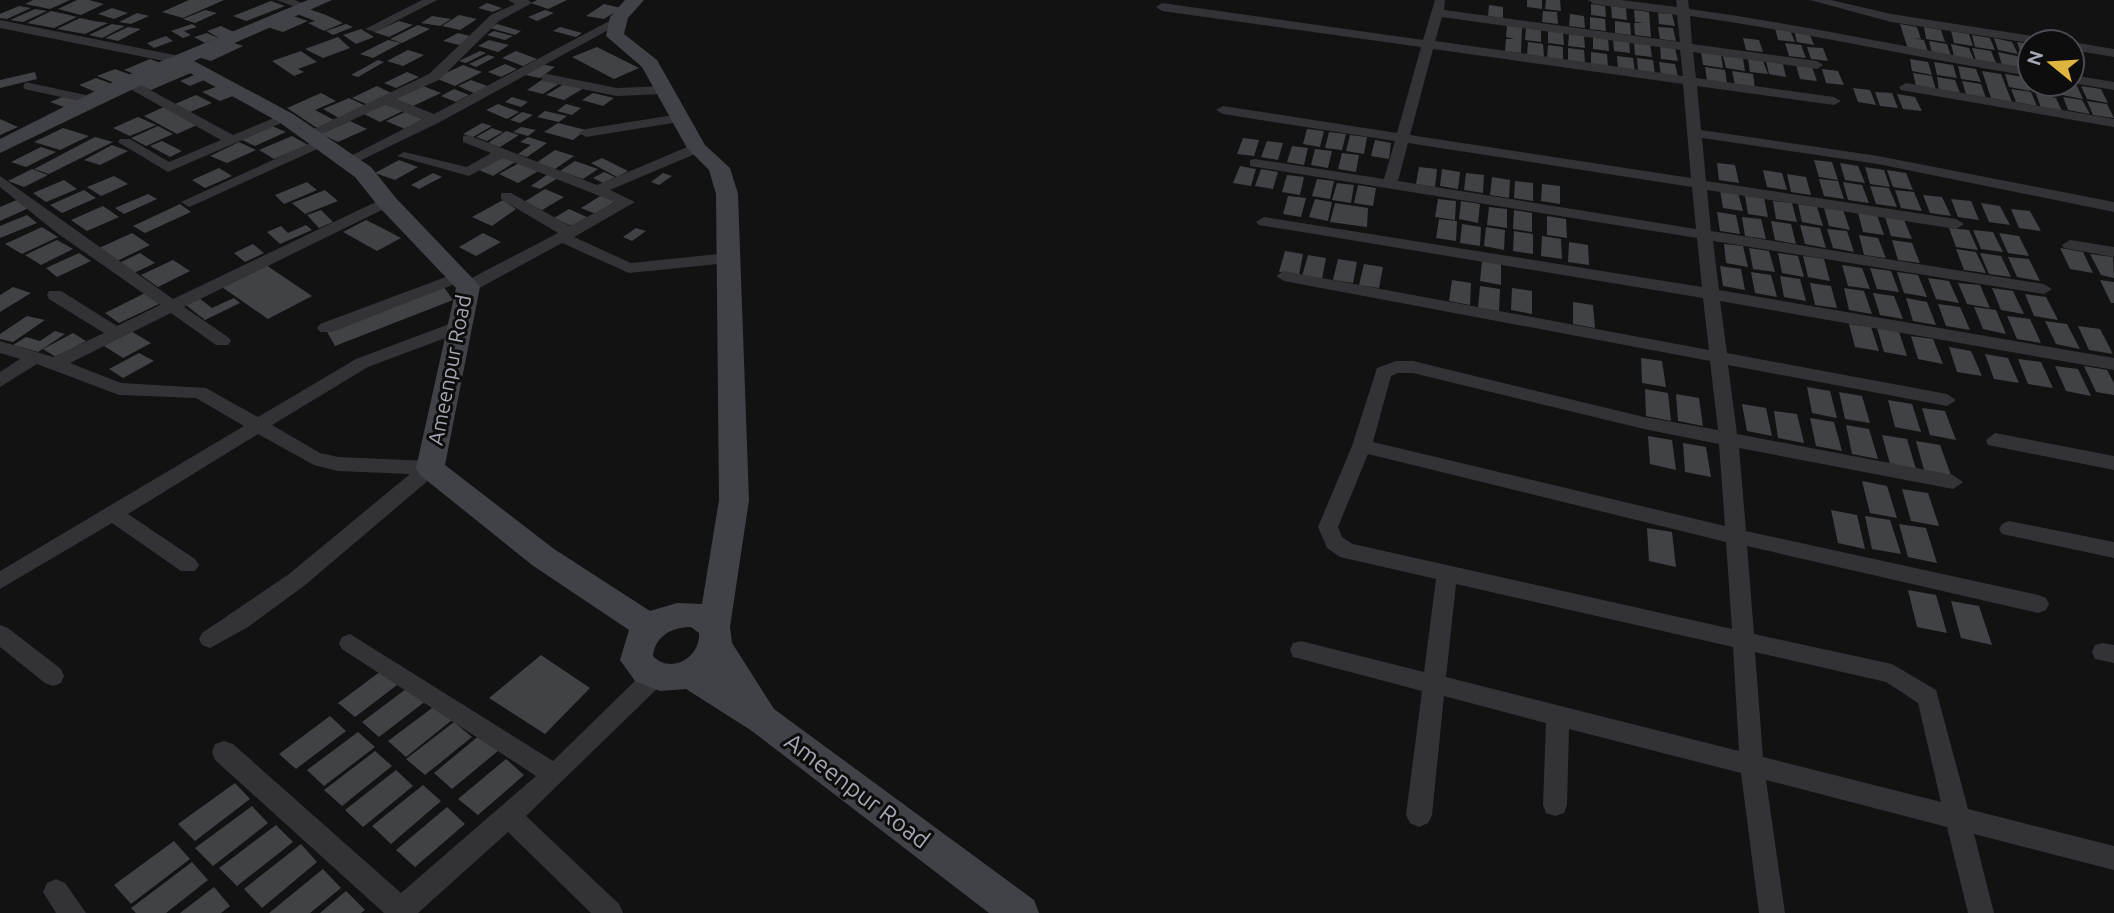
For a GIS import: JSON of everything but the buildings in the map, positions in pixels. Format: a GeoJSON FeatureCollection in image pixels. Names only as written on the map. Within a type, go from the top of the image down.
{"type":"FeatureCollection","features":[{"type":"Feature","properties":{"kind":"street"},"geometry":{"type":"LineString","coordinates":[[283,0],[305,7]]}},
{"type":"Feature","properties":{"kind":"street"},"geometry":{"type":"LineString","coordinates":[[2,144],[128,82],[323,0]]}},
{"type":"Feature","properties":{"kind":"street"},"geometry":{"type":"LineString","coordinates":[[371,29],[431,0]]}},
{"type":"Feature","properties":{"kind":"street"},"geometry":{"type":"LineString","coordinates":[[189,202],[434,77],[495,18],[526,3],[514,0]]}},
{"type":"Feature","properties":{"kind":"street"},"geometry":{"type":"LineString","coordinates":[[348,161],[435,119],[617,22],[635,0]]}},
{"type":"Feature","properties":{"kind":"street"},"geometry":{"type":"LineString","coordinates":[[1594,0],[1683,6],[1849,28],[1905,52],[2016,70]]}},
{"type":"Feature","properties":{"kind":"street"},"geometry":{"type":"LineString","coordinates":[[1817,0],[1849,28]]}},
{"type":"Feature","properties":{"kind":"street"},"geometry":{"type":"LineString","coordinates":[[1817,0],[1891,18],[2016,37]]}},
{"type":"Feature","properties":{"kind":"street"},"geometry":{"type":"LineString","coordinates":[[1683,6],[1704,235],[1728,440],[1752,767],[1772,913]]}},
{"type":"Feature","properties":{"kind":"street"},"geometry":{"type":"LineString","coordinates":[[1161,7],[1834,102]]}},
{"type":"Feature","properties":{"kind":"street"},"geometry":{"type":"LineString","coordinates":[[1390,184],[1439,7],[1817,65]]}},
{"type":"Feature","properties":{"kind":"street"},"geometry":{"type":"LineString","coordinates":[[617,22],[615,36],[650,64],[697,148],[719,168],[727,194],[734,500],[715,637],[703,666],[690,674],[671,678],[654,677],[642,669],[636,660],[636,649],[649,627],[661,620],[687,614],[698,615],[715,637],[764,721]]}},
{"type":"Feature","properties":{"kind":"street"},"geometry":{"type":"LineString","coordinates":[[0,24],[179,60]]}},
{"type":"Feature","properties":{"kind":"street"},"geometry":{"type":"LineString","coordinates":[[2086,48],[2114,53]]}},
{"type":"Feature","properties":{"kind":"street","name":"Ameenpur Road"},"geometry":{"type":"LineString","coordinates":[[179,60],[286,118],[363,172],[387,202],[463,282],[458,327],[430,468],[543,557],[649,627]]}},
{"type":"Feature","properties":{"kind":"street"},"geometry":{"type":"LineString","coordinates":[[547,78],[617,92],[664,90]]}},
{"type":"Feature","properties":{"kind":"street"},"geometry":{"type":"LineString","coordinates":[[2086,81],[2114,86]]}},
{"type":"Feature","properties":{"kind":"street"},"geometry":{"type":"LineString","coordinates":[[128,82],[233,141]]}},
{"type":"Feature","properties":{"kind":"street"},"geometry":{"type":"LineString","coordinates":[[1906,87],[2114,123]]}},
{"type":"Feature","properties":{"kind":"street"},"geometry":{"type":"LineString","coordinates":[[385,100],[435,119]]}},
{"type":"Feature","properties":{"kind":"street"},"geometry":{"type":"LineString","coordinates":[[1223,110],[1956,224]]}},
{"type":"Feature","properties":{"kind":"street"},"geometry":{"type":"LineString","coordinates":[[125,142],[168,168],[286,118]]}},
{"type":"Feature","properties":{"kind":"street"},"geometry":{"type":"LineString","coordinates":[[586,133],[680,118]]}},
{"type":"Feature","properties":{"kind":"street"},"geometry":{"type":"LineString","coordinates":[[1694,133],[1878,160],[2114,207]]}},
{"type":"Feature","properties":{"kind":"street"},"geometry":{"type":"LineString","coordinates":[[326,328],[463,282],[566,235],[628,202],[600,188],[468,139]]}},
{"type":"Feature","properties":{"kind":"street"},"geometry":{"type":"LineString","coordinates":[[600,188],[697,148]]}},
{"type":"Feature","properties":{"kind":"street"},"geometry":{"type":"LineString","coordinates":[[404,156],[469,172],[503,152]]}},
{"type":"Feature","properties":{"kind":"street"},"geometry":{"type":"LineString","coordinates":[[1255,163],[2044,289]]}},
{"type":"Feature","properties":{"kind":"street"},"geometry":{"type":"LineString","coordinates":[[0,180],[63,230],[222,341]]}},
{"type":"Feature","properties":{"kind":"street"},"geometry":{"type":"LineString","coordinates":[[506,196],[566,235],[629,268],[728,258]]}},
{"type":"Feature","properties":{"kind":"street"},"geometry":{"type":"LineString","coordinates":[[55,363],[387,202]]}},
{"type":"Feature","properties":{"kind":"street"},"geometry":{"type":"LineString","coordinates":[[1264,222],[1711,294],[2114,365]]}},
{"type":"Feature","properties":{"kind":"street"},"geometry":{"type":"LineString","coordinates":[[2070,245],[2114,252]]}},
{"type":"Feature","properties":{"kind":"street"},"geometry":{"type":"LineString","coordinates":[[1284,276],[1718,355],[1947,400]]}},
{"type":"Feature","properties":{"kind":"street"},"geometry":{"type":"LineString","coordinates":[[55,295],[115,332]]}},
{"type":"Feature","properties":{"kind":"street"},"geometry":{"type":"LineString","coordinates":[[0,581],[362,363],[458,327]]}},
{"type":"Feature","properties":{"kind":"street"},"geometry":{"type":"LineString","coordinates":[[0,347],[55,363],[119,389],[200,392],[314,458],[338,464],[430,468]]}},
{"type":"Feature","properties":{"kind":"street"},"geometry":{"type":"LineString","coordinates":[[0,381],[34,357]]}},
{"type":"Feature","properties":{"kind":"street"},"geometry":{"type":"LineString","coordinates":[[1953,482],[1728,440],[1413,367],[1396,367],[1383,372],[1362,446],[1328,527],[1335,541],[1348,551],[1892,674],[1928,696],[1980,913]]}},
{"type":"Feature","properties":{"kind":"street"},"geometry":{"type":"LineString","coordinates":[[1995,440],[2114,463]]}},
{"type":"Feature","properties":{"kind":"street"},"geometry":{"type":"LineString","coordinates":[[1362,446],[2038,604]]}},
{"type":"Feature","properties":{"kind":"street"},"geometry":{"type":"LineString","coordinates":[[210,639],[279,595],[430,468]]}},
{"type":"Feature","properties":{"kind":"street"},"geometry":{"type":"LineString","coordinates":[[113,514],[188,565]]}},
{"type":"Feature","properties":{"kind":"street"},"geometry":{"type":"LineString","coordinates":[[2009,529],[2114,550]]}},
{"type":"Feature","properties":{"kind":"street"},"geometry":{"type":"LineString","coordinates":[[1419,815],[1447,572]]}},
{"type":"Feature","properties":{"kind":"street"},"geometry":{"type":"LineString","coordinates":[[0,634],[53,676]]}},
{"type":"Feature","properties":{"kind":"street"},"geometry":{"type":"LineString","coordinates":[[349,643],[555,775]]}},
{"type":"Feature","properties":{"kind":"street"},"geometry":{"type":"LineString","coordinates":[[1301,650],[2114,858]]}},
{"type":"Feature","properties":{"kind":"street","name":"Ameenpur Road"},"geometry":{"type":"LineString","coordinates":[[690,674],[764,721],[999,907]]}},
{"type":"Feature","properties":{"kind":"street"},"geometry":{"type":"LineString","coordinates":[[224,752],[399,912],[555,775],[654,677]]}},
{"type":"Feature","properties":{"kind":"street"},"geometry":{"type":"LineString","coordinates":[[1555,805],[1558,717]]}},
{"type":"Feature","properties":{"kind":"street"},"geometry":{"type":"LineString","coordinates":[[509,816],[610,913]]}},
{"type":"Feature","properties":{"kind":"street"},"geometry":{"type":"LineString","coordinates":[[56,892],[73,913]]}},
{"type":"Feature","properties":{"kind":"lane"},"geometry":{"type":"LineString","coordinates":[[27,86],[93,100]]}}]}
